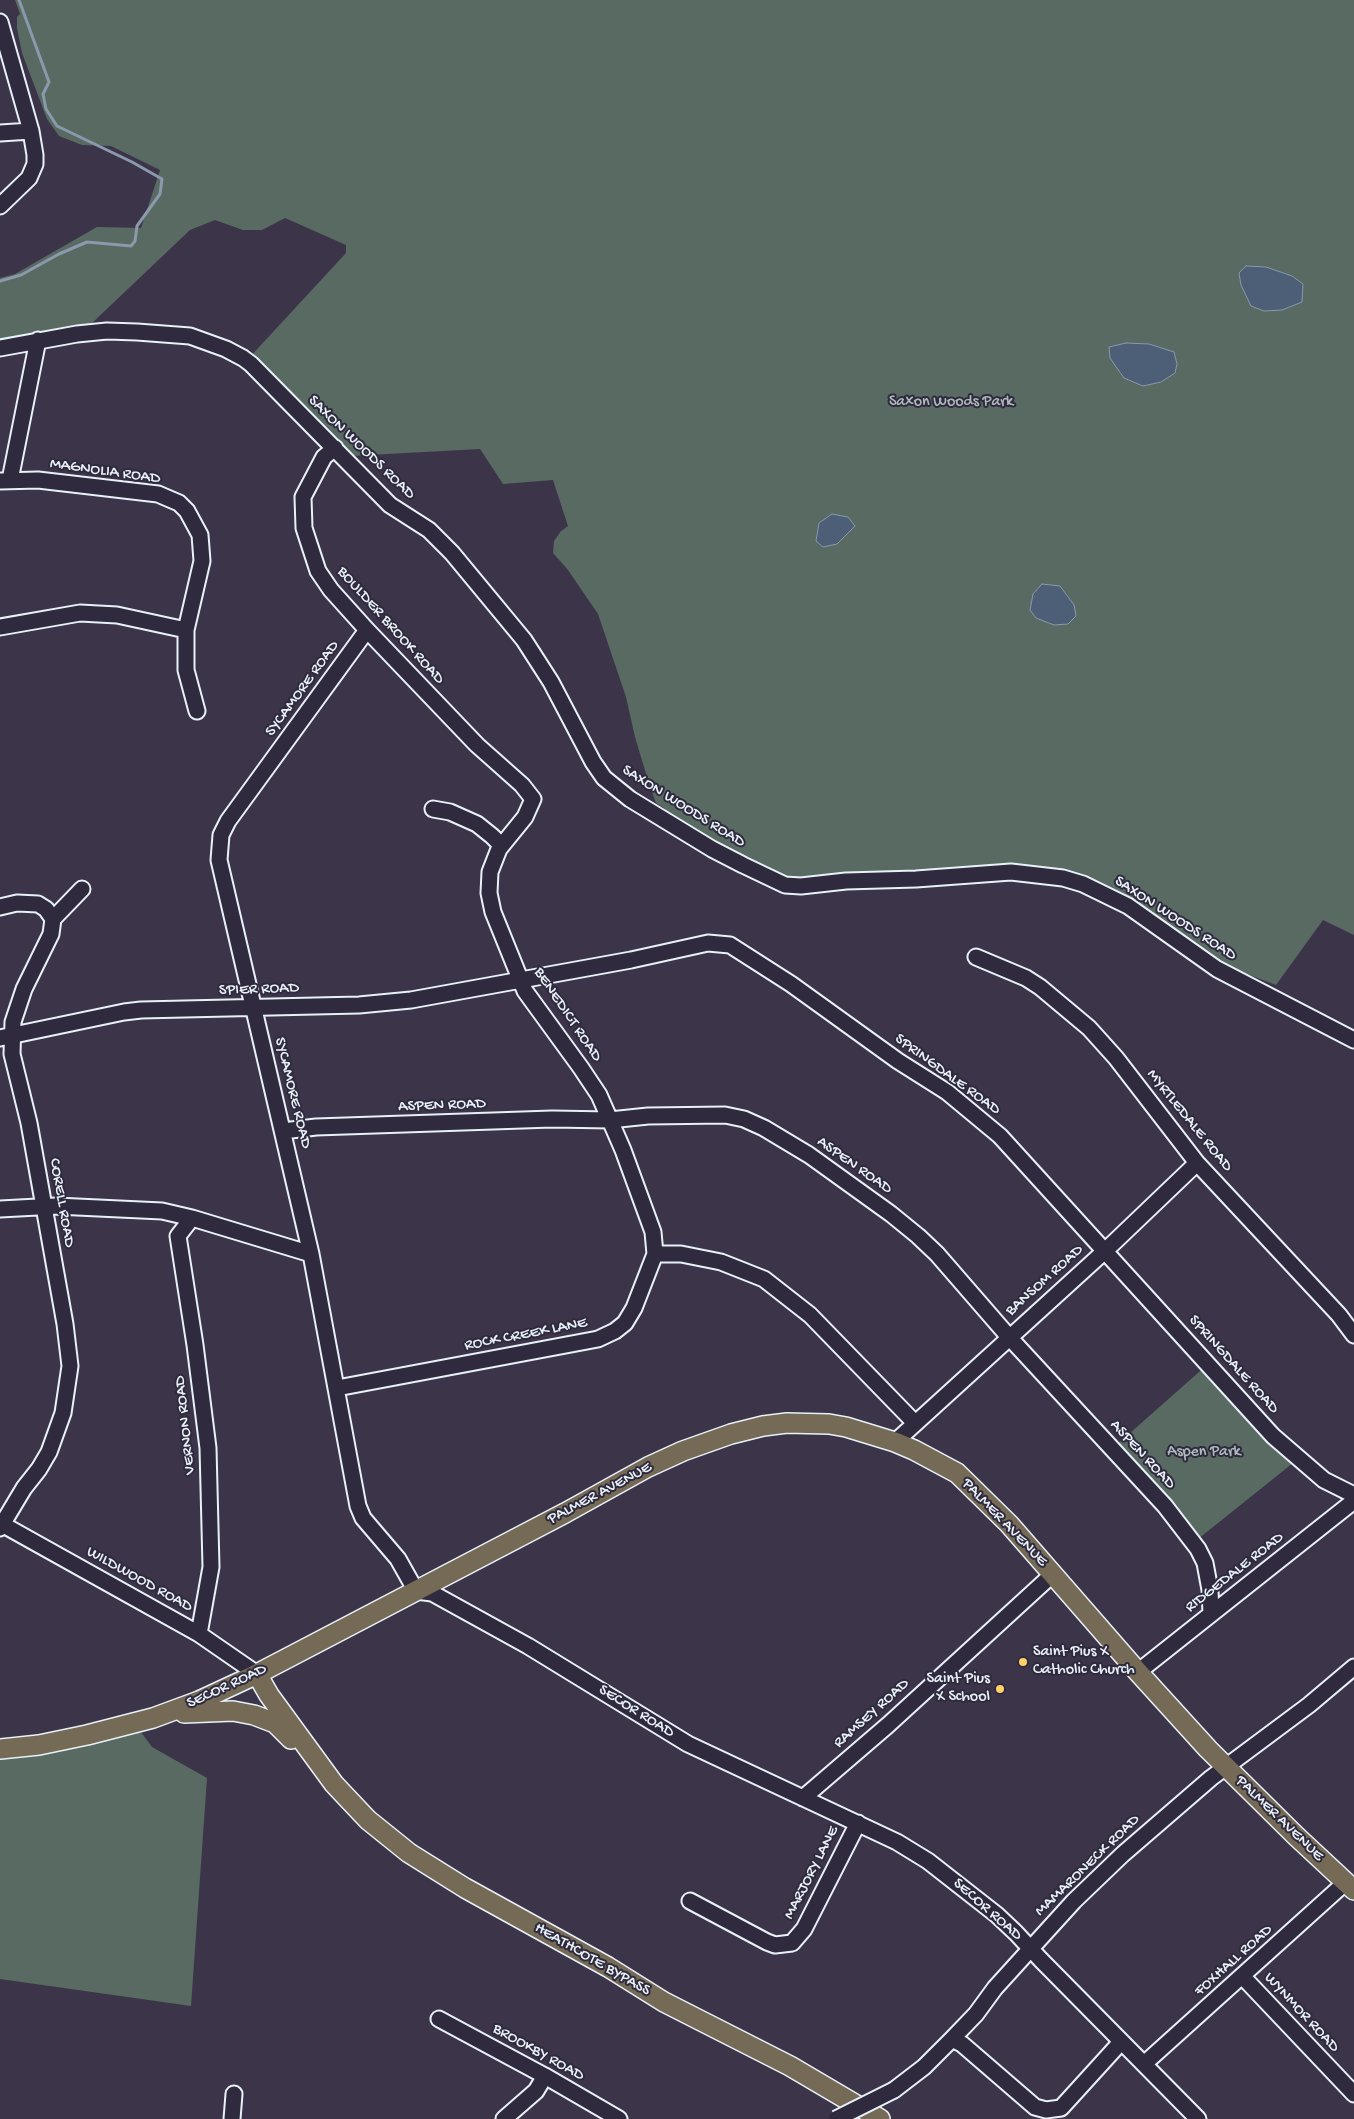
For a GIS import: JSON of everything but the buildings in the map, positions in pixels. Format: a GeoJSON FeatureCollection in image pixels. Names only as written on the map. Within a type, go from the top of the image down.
{"type":"FeatureCollection","features":[{"type":"Feature","properties":{"kind":"main road","name":"PALMER AVENUE"},"geometry":{"type":"LineString","coordinates":[[416,1591],[648,1467],[705,1442],[763,1426],[809,1422],[846,1427],[894,1442],[914,1450],[957,1474],[1009,1524],[1138,1672],[1226,1767],[1350,1886]]}},
{"type":"Feature","properties":{"kind":"main road","name":"SECOR ROAD"},"geometry":{"type":"LineString","coordinates":[[0,1749],[42,1745],[153,1718],[199,1701],[257,1674],[416,1591]]}},
{"type":"Feature","properties":{"kind":"main road"},"geometry":{"type":"LineString","coordinates":[[257,1674],[269,1695],[325,1773]]}},
{"type":"Feature","properties":{"kind":"main road"},"geometry":{"type":"LineString","coordinates":[[153,1718],[206,1711],[233,1711],[254,1715],[275,1723],[325,1773]]}},
{"type":"Feature","properties":{"kind":"main road","name":"HEATHCOTE BYPASS"},"geometry":{"type":"LineString","coordinates":[[325,1773],[378,1829],[436,1872],[664,2002],[790,2066],[880,2119]]}},
{"type":"Feature","properties":{"kind":"street"},"geometry":{"type":"LineString","coordinates":[[0,22],[31,131],[35,164],[29,178],[0,206]]}},
{"type":"Feature","properties":{"kind":"street"},"geometry":{"type":"LineString","coordinates":[[0,134],[31,131]]}},
{"type":"Feature","properties":{"kind":"street","name":"SAXON WOODS ROAD"},"geometry":{"type":"LineString","coordinates":[[0,348],[38,340],[107,331],[190,336],[235,353],[250,364],[390,505],[429,530],[452,553],[524,640],[551,682],[604,778],[630,799],[712,849],[785,885],[801,886],[846,881],[916,879],[1011,872],[1046,875],[1083,884],[1128,906],[1217,969],[1354,1040]]}},
{"type":"Feature","properties":{"kind":"street"},"geometry":{"type":"LineString","coordinates":[[5,480],[38,340]]}},
{"type":"Feature","properties":{"kind":"street","name":"BOULDER BROOK ROAD"},"geometry":{"type":"LineString","coordinates":[[335,448],[324,457],[303,497],[304,528],[318,571],[330,590],[367,630],[476,745],[522,785],[532,799]]}},
{"type":"Feature","properties":{"kind":"street","name":"MAGNOLIA ROAD"},"geometry":{"type":"LineString","coordinates":[[5,480],[38,480],[158,494],[178,503],[187,511],[200,535],[202,560],[186,630],[186,670],[197,711]]}},
{"type":"Feature","properties":{"kind":"street"},"geometry":{"type":"LineString","coordinates":[[0,627],[80,613],[117,615],[186,630]]}},
{"type":"Feature","properties":{"kind":"street","name":"SYCAMORE ROAD"},"geometry":{"type":"LineString","coordinates":[[367,630],[240,804],[221,835],[219,860],[311,1254],[358,1506],[363,1518],[398,1559],[416,1591]]}},
{"type":"Feature","properties":{"kind":"street","name":"BENEDICT ROAD"},"geometry":{"type":"LineString","coordinates":[[532,799],[525,817],[501,846],[490,872],[489,893],[500,930],[520,980],[540,1014],[599,1095],[623,1150],[653,1232],[655,1254]]}},
{"type":"Feature","properties":{"kind":"street"},"geometry":{"type":"LineString","coordinates":[[433,809],[450,812],[477,824],[501,846]]}},
{"type":"Feature","properties":{"kind":"street","name":"CORELL ROAD"},"geometry":{"type":"LineString","coordinates":[[1,1525],[24,1488],[50,1452],[67,1393],[69,1357],[29,1123],[12,1054],[5,1037],[13,1022],[24,989],[51,934],[53,919],[82,889]]}},
{"type":"Feature","properties":{"kind":"street"},"geometry":{"type":"LineString","coordinates":[[0,907],[17,902],[38,904],[46,909],[53,919]]}},
{"type":"Feature","properties":{"kind":"street","name":"SPRINGDALE ROAD"},"geometry":{"type":"LineString","coordinates":[[520,980],[708,943],[730,945],[791,984],[898,1061],[947,1092],[1000,1136],[1106,1250],[1273,1436],[1324,1480],[1354,1495]]}},
{"type":"Feature","properties":{"kind":"street","name":"MYRTLEDALE ROAD"},"geometry":{"type":"LineString","coordinates":[[976,957],[1026,978],[1040,987],[1089,1028],[1116,1058],[1197,1163],[1339,1315],[1354,1334]]}},
{"type":"Feature","properties":{"kind":"street","name":"SPIER ROAD"},"geometry":{"type":"LineString","coordinates":[[5,1037],[124,1012],[188,1008],[253,1009],[359,1005],[411,1000],[520,980]]}},
{"type":"Feature","properties":{"kind":"street","name":"ASPEN ROAD"},"geometry":{"type":"LineString","coordinates":[[283,1132],[316,1128],[552,1119],[610,1120],[648,1116],[726,1115],[744,1119],[764,1128],[809,1155],[918,1236],[937,1254],[1009,1337],[1165,1506],[1198,1549],[1205,1563],[1211,1614]]}},
{"type":"Feature","properties":{"kind":"street","name":"BANSOM ROAD"},"geometry":{"type":"LineString","coordinates":[[915,1423],[1106,1250],[1197,1163]]}},
{"type":"Feature","properties":{"kind":"street"},"geometry":{"type":"LineString","coordinates":[[0,1209],[44,1207],[136,1208],[162,1211],[192,1218],[311,1254]]}},
{"type":"Feature","properties":{"kind":"street","name":"VERNON ROAD"},"geometry":{"type":"LineString","coordinates":[[192,1218],[178,1236],[195,1344],[208,1458],[211,1568],[199,1634]]}},
{"type":"Feature","properties":{"kind":"street"},"geometry":{"type":"LineString","coordinates":[[655,1254],[681,1254],[721,1262],[764,1279],[810,1315],[915,1423],[894,1442]]}},
{"type":"Feature","properties":{"kind":"street","name":"ROCK CREEK LANE"},"geometry":{"type":"LineString","coordinates":[[337,1388],[598,1339],[615,1331],[625,1323],[634,1308],[655,1254]]}},
{"type":"Feature","properties":{"kind":"street","name":"RIDGEDALE ROAD"},"geometry":{"type":"LineString","coordinates":[[1138,1672],[1354,1502]]}},
{"type":"Feature","properties":{"kind":"street","name":"WILDWOOD ROAD"},"geometry":{"type":"LineString","coordinates":[[1,1525],[199,1634],[257,1674]]}},
{"type":"Feature","properties":{"kind":"street","name":"RAMSEY ROAD"},"geometry":{"type":"LineString","coordinates":[[803,1798],[888,1725],[1053,1574]]}},
{"type":"Feature","properties":{"kind":"street","name":"SECOR ROAD"},"geometry":{"type":"LineString","coordinates":[[416,1591],[432,1593],[528,1646],[688,1744],[858,1823],[928,1861],[997,1915],[1198,2119]]}},
{"type":"Feature","properties":{"kind":"street","name":"MAMARONECK ROAD"},"geometry":{"type":"LineString","coordinates":[[836,2119],[894,2090],[924,2067],[952,2039],[1030,1949],[1123,1854],[1168,1813],[1354,1667]]}},
{"type":"Feature","properties":{"kind":"street","name":"MARJORY LANE"},"geometry":{"type":"LineString","coordinates":[[690,1901],[767,1942],[775,1945],[792,1943],[804,1929],[858,1823]]}},
{"type":"Feature","properties":{"kind":"street","name":"FOXHALL ROAD"},"geometry":{"type":"LineString","coordinates":[[1144,2064],[1350,1886]]}},
{"type":"Feature","properties":{"kind":"street","name":"WYNMOR ROAD"},"geometry":{"type":"LineString","coordinates":[[1243,1977],[1354,2094]]}},
{"type":"Feature","properties":{"kind":"street","name":"BROOKBY ROAD"},"geometry":{"type":"LineString","coordinates":[[439,2018],[619,2119]]}},
{"type":"Feature","properties":{"kind":"street"},"geometry":{"type":"LineString","coordinates":[[952,2039],[962,2044],[1035,2107],[1046,2110],[1055,2110],[1065,2104],[1121,2042]]}},
{"type":"Feature","properties":{"kind":"street"},"geometry":{"type":"LineString","coordinates":[[504,2119],[536,2091],[545,2076]]}},
{"type":"Feature","properties":{"kind":"street"},"geometry":{"type":"LineString","coordinates":[[232,2119],[234,2094]]}},
{"type":"Feature","properties":{"kind":"green space","name":"Saxon Woods Park"},"geometry":{"type":"Polygon","coordinates":[[[15,0],[1354,0],[1354,935],[1323,920],[1276,985],[1218,963],[1126,896],[1080,874],[1027,866],[824,876],[795,880],[740,860],[666,814],[664,808],[656,803],[650,787],[635,737],[626,697],[598,614],[568,570],[553,553],[554,541],[561,531],[568,526],[553,480],[503,484],[480,449],[350,456],[248,359],[346,253],[346,245],[285,218],[262,230],[243,230],[215,220],[190,230],[90,325],[0,349],[0,278],[15,274],[97,227],[141,228],[160,170],[111,146],[82,145],[59,136],[47,119],[22,53],[17,28],[17,17],[20,14],[15,0]]]}},
{"type":"Feature","properties":{"kind":"green space","name":"Aspen Park"},"geometry":{"type":"Polygon","coordinates":[[[1208,1364],[1298,1459],[1193,1543],[1112,1449],[1208,1364]]]}},
{"type":"Feature","properties":{"kind":"green space"},"geometry":{"type":"Polygon","coordinates":[[[141,1732],[152,1747],[207,1778],[191,2006],[0,1979],[0,1757],[20,1758],[141,1732]]]}},
{"type":"Feature","properties":{"kind":"water"},"geometry":{"type":"Polygon","coordinates":[[[1246,266],[1266,267],[1292,276],[1303,284],[1302,302],[1282,310],[1264,311],[1251,306],[1241,285],[1239,273],[1246,266]]]}},
{"type":"Feature","properties":{"kind":"water"},"geometry":{"type":"Polygon","coordinates":[[[1126,343],[1149,344],[1174,352],[1177,364],[1175,373],[1161,382],[1143,386],[1124,378],[1110,358],[1109,347],[1126,343]]]}},
{"type":"Feature","properties":{"kind":"water"},"geometry":{"type":"Polygon","coordinates":[[[832,514],[848,517],[855,526],[837,544],[823,547],[816,541],[819,523],[832,514]]]}},
{"type":"Feature","properties":{"kind":"water"},"geometry":{"type":"Polygon","coordinates":[[[1042,584],[1060,586],[1074,605],[1076,616],[1068,624],[1054,625],[1036,618],[1030,610],[1033,594],[1042,584]]]}},
{"type":"Feature","properties":{"kind":"waterway"},"geometry":{"type":"LineString","coordinates":[[0,281],[21,275],[59,254],[87,242],[131,246],[135,241],[137,226],[160,194],[162,179],[132,162],[57,126],[46,109],[43,94],[49,82],[19,0]]}},
{"type":"Feature","properties":{"kind":"place","name":"Saint Pius X Catholic Church"},"geometry":{"type":"Point","coordinates":[1023,1662]}},
{"type":"Feature","properties":{"kind":"place","name":"Saint Pius X School"},"geometry":{"type":"Point","coordinates":[1000,1689]}}]}
